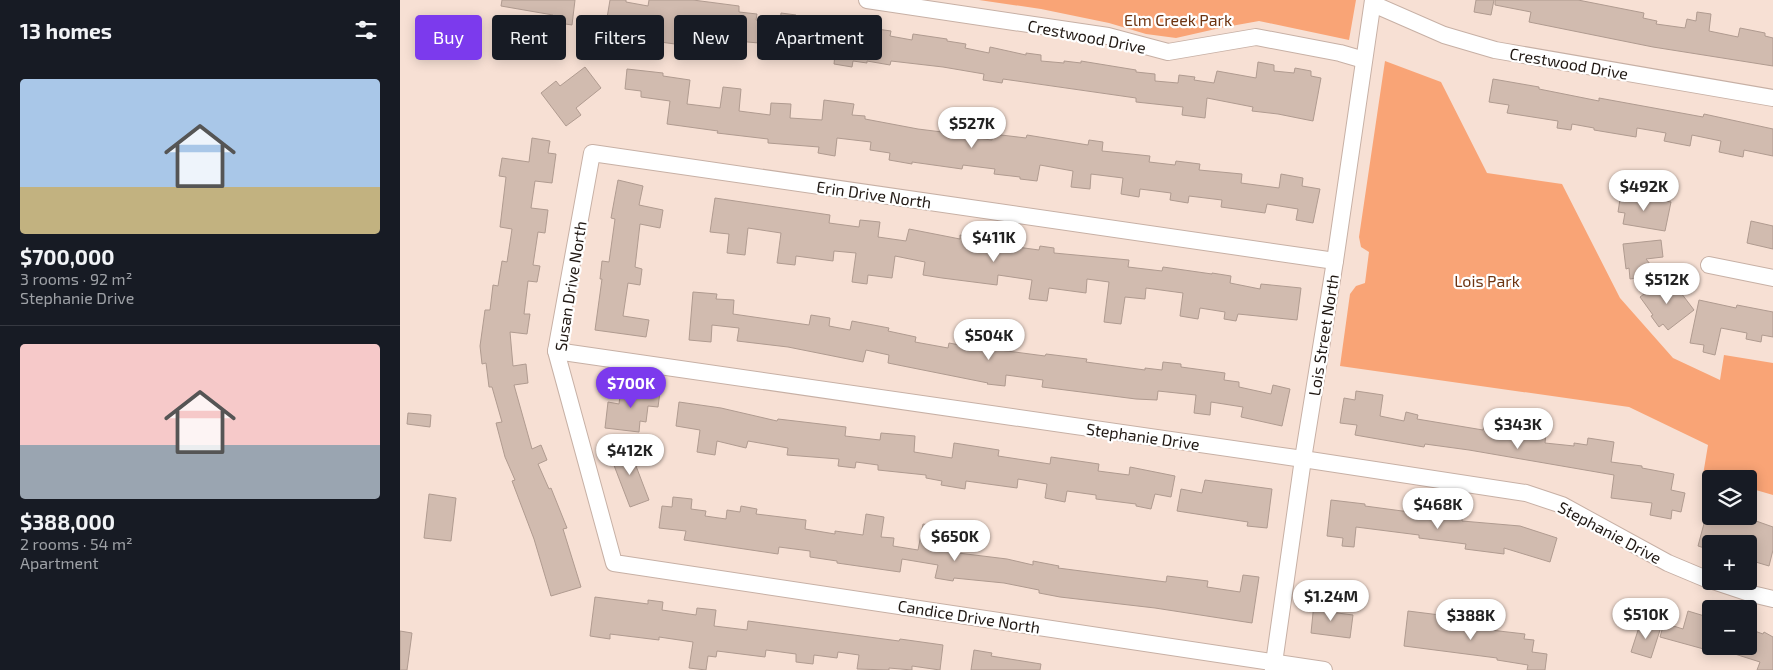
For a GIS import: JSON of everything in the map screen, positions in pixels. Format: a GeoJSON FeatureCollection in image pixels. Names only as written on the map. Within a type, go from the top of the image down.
{"type":"FeatureCollection","features":[{"type":"Feature","properties":{"kind":"street","name":"Crestwood Drive"},"geometry":{"type":"LineString","coordinates":[[867,0],[1108,36],[1168,52],[1256,37],[1340,53],[1364,60]]}},
{"type":"Feature","properties":{"kind":"street","name":"Crestwood Drive"},"geometry":{"type":"LineString","coordinates":[[1373,2],[1444,35],[1494,50],[1773,98]]}},
{"type":"Feature","properties":{"kind":"street","name":"Lois Street North"},"geometry":{"type":"LineString","coordinates":[[1274,666],[1303,459],[1335,261],[1373,2]]}},
{"type":"Feature","properties":{"kind":"street","name":"Erin Drive North"},"geometry":{"type":"LineString","coordinates":[[592,153],[1335,261]]}},
{"type":"Feature","properties":{"kind":"street","name":"Susan Drive North"},"geometry":{"type":"LineString","coordinates":[[592,153],[556,351],[614,563]]}},
{"type":"Feature","properties":{"kind":"street"},"geometry":{"type":"LineString","coordinates":[[1709,265],[1773,278]]}},
{"type":"Feature","properties":{"kind":"street","name":"Stephanie Drive"},"geometry":{"type":"LineString","coordinates":[[556,351],[1526,493],[1562,505],[1668,563],[1702,577]]}},
{"type":"Feature","properties":{"kind":"street","name":"Candice Drive North"},"geometry":{"type":"LineString","coordinates":[[614,563],[1274,666],[1324,670]]}},
{"type":"Feature","properties":{"kind":"street","name":"Stephanie Drive"},"geometry":{"type":"LineString","coordinates":[[1740,590],[1773,599]]}},
{"type":"Feature","properties":{"kind":"green space","name":"Elm Creek Park"},"geometry":{"type":"Polygon","coordinates":[[[979,0],[1356,0],[1349,40],[1259,21],[1176,38],[1146,34],[1109,23],[1041,9],[979,0]]]}},
{"type":"Feature","properties":{"kind":"green space","name":"Lois Park"},"geometry":{"type":"Polygon","coordinates":[[[1385,61],[1441,82],[1487,173],[1562,184],[1620,298],[1673,358],[1720,380],[1724,355],[1773,363],[1773,495],[1757,490],[1757,470],[1704,470],[1708,445],[1629,407],[1340,366],[1350,294],[1356,286],[1365,283],[1369,252],[1361,247],[1359,237],[1385,61]]]}},
{"type":"Feature","properties":{"kind":"building"},"geometry":{"type":"Polygon","coordinates":[[[502,0],[575,0],[572,25],[566,24],[566,15],[553,15],[501,6],[502,0]]]}},
{"type":"Feature","properties":{"kind":"building"},"geometry":{"type":"Polygon","coordinates":[[[610,0],[626,0],[626,2],[648,6],[649,0],[693,0],[739,6],[739,12],[757,14],[757,43],[747,42],[747,15],[674,15],[674,44],[664,43],[664,15],[608,15],[610,0]]]}},
{"type":"Feature","properties":{"kind":"building"},"geometry":{"type":"Polygon","coordinates":[[[1476,0],[1494,0],[1491,15],[1474,12],[1476,0]]]}},
{"type":"Feature","properties":{"kind":"building"},"geometry":{"type":"Polygon","coordinates":[[[1495,0],[1578,0],[1644,13],[1643,18],[1657,21],[1656,24],[1685,28],[1687,19],[1696,21],[1697,12],[1711,14],[1709,31],[1738,37],[1740,28],[1765,33],[1765,36],[1773,38],[1773,66],[1653,47],[1529,22],[1531,12],[1495,5],[1495,0]]]}},
{"type":"Feature","properties":{"kind":"building"},"geometry":{"type":"Polygon","coordinates":[[[882,30],[891,31],[890,36],[912,40],[913,34],[947,39],[947,41],[966,44],[965,48],[989,53],[990,47],[1026,55],[1026,53],[1041,55],[1041,61],[1081,63],[1081,61],[1136,70],[1136,72],[1155,74],[1155,81],[1178,83],[1179,75],[1195,77],[1194,80],[1214,83],[1217,71],[1256,78],[1258,62],[1274,65],[1274,71],[1294,73],[1295,68],[1311,71],[1311,76],[1321,78],[1313,121],[1252,111],[1253,107],[1207,98],[1205,118],[1182,115],[1183,107],[1136,102],[1136,98],[1003,79],[1002,83],[983,80],[984,74],[943,67],[891,61],[890,65],[867,61],[867,63],[853,61],[852,67],[834,64],[834,60],[882,60],[882,30]]]}},
{"type":"Feature","properties":{"kind":"building"},"geometry":{"type":"Polygon","coordinates":[[[585,67],[601,88],[576,108],[581,115],[566,126],[541,93],[556,81],[560,86],[585,67]]]}},
{"type":"Feature","properties":{"kind":"building"},"geometry":{"type":"Polygon","coordinates":[[[627,69],[663,73],[663,76],[690,80],[687,104],[720,108],[723,87],[741,89],[739,111],[770,115],[771,103],[791,104],[790,118],[822,120],[824,100],[854,104],[852,115],[865,116],[865,119],[918,129],[950,133],[952,118],[969,120],[967,137],[992,140],[993,134],[1026,138],[1027,135],[1088,145],[1089,140],[1103,142],[1102,151],[1150,156],[1149,162],[1175,165],[1176,161],[1200,164],[1199,170],[1242,174],[1241,183],[1279,188],[1281,174],[1303,178],[1302,186],[1320,189],[1313,223],[1296,220],[1298,209],[1267,204],[1265,213],[1221,207],[1222,200],[1189,196],[1188,203],[1170,200],[1171,193],[1140,189],[1139,197],[1121,194],[1123,178],[1091,174],[1090,189],[1071,187],[1073,171],[1040,165],[1037,181],[1020,179],[1020,177],[994,174],[995,169],[963,165],[962,169],[889,160],[890,153],[870,150],[871,142],[837,138],[835,156],[818,153],[819,147],[768,143],[768,139],[717,133],[718,131],[667,124],[670,101],[641,97],[641,91],[625,89],[627,69]]]}},
{"type":"Feature","properties":{"kind":"building"},"geometry":{"type":"Polygon","coordinates":[[[1493,79],[1539,87],[1539,89],[1599,101],[1599,98],[1703,117],[1704,114],[1773,129],[1773,156],[1744,150],[1743,157],[1719,152],[1721,141],[1692,135],[1690,146],[1664,141],[1666,133],[1637,128],[1636,137],[1594,130],[1594,128],[1572,124],[1571,130],[1557,128],[1558,121],[1507,113],[1509,105],[1489,102],[1493,79]]]}},
{"type":"Feature","properties":{"kind":"building"},"geometry":{"type":"Polygon","coordinates":[[[532,138],[550,141],[548,153],[556,154],[552,183],[535,181],[531,208],[548,210],[545,233],[538,232],[533,265],[540,266],[537,282],[528,281],[524,314],[530,314],[527,334],[510,332],[513,366],[526,364],[528,383],[514,385],[532,449],[541,445],[547,460],[538,464],[549,489],[551,488],[567,528],[563,529],[581,587],[551,596],[534,539],[512,481],[515,480],[505,457],[496,423],[502,422],[492,387],[489,387],[486,363],[482,364],[480,346],[485,310],[490,310],[493,285],[498,286],[502,261],[507,262],[512,229],[500,227],[506,177],[499,176],[502,158],[529,162],[532,138]]]}},
{"type":"Feature","properties":{"kind":"building"},"geometry":{"type":"Polygon","coordinates":[[[618,180],[643,186],[639,205],[663,210],[660,228],[640,224],[635,267],[642,269],[640,285],[628,283],[623,316],[649,320],[646,337],[595,330],[602,279],[600,279],[602,261],[609,262],[615,219],[611,218],[618,180]]]}},
{"type":"Feature","properties":{"kind":"building"},"geometry":{"type":"Polygon","coordinates":[[[1621,193],[1671,202],[1665,231],[1623,224],[1625,213],[1618,212],[1621,193]]]}},
{"type":"Feature","properties":{"kind":"building"},"geometry":{"type":"Polygon","coordinates":[[[715,198],[830,215],[829,223],[859,227],[860,220],[880,222],[878,237],[906,241],[909,229],[960,239],[960,235],[981,238],[980,245],[1017,250],[1017,247],[1039,250],[1040,246],[1054,248],[1054,253],[1129,260],[1128,267],[1162,271],[1163,267],[1231,276],[1230,283],[1260,289],[1261,284],[1301,288],[1297,320],[1238,314],[1236,321],[1224,319],[1225,312],[1200,308],[1198,319],[1180,316],[1183,293],[1146,288],[1145,299],[1125,297],[1121,324],[1104,322],[1109,282],[1087,279],[1086,293],[1049,288],[1047,301],[1029,299],[1032,280],[998,275],[997,285],[923,275],[925,262],[895,256],[892,278],[868,275],[867,284],[852,282],[856,253],[834,251],[833,261],[796,256],[795,265],[777,263],[781,233],[748,228],[745,255],[727,253],[729,234],[710,232],[715,198]]]}},
{"type":"Feature","properties":{"kind":"building"},"geometry":{"type":"Polygon","coordinates":[[[1751,221],[1773,226],[1773,249],[1747,243],[1751,221]]]}},
{"type":"Feature","properties":{"kind":"building"},"geometry":{"type":"Polygon","coordinates":[[[1661,240],[1663,257],[1646,259],[1659,275],[1630,279],[1629,268],[1626,269],[1623,244],[1661,240]]]}},
{"type":"Feature","properties":{"kind":"building"},"geometry":{"type":"Polygon","coordinates":[[[1663,280],[1670,289],[1675,285],[1694,310],[1668,330],[1663,324],[1659,327],[1640,297],[1663,280]]]}},
{"type":"Feature","properties":{"kind":"building"},"geometry":{"type":"Polygon","coordinates":[[[693,292],[717,294],[716,299],[734,300],[733,314],[809,325],[811,315],[830,318],[829,326],[850,330],[852,321],[889,328],[888,331],[916,337],[915,342],[948,348],[949,343],[992,351],[992,349],[1087,359],[1086,362],[1145,370],[1145,368],[1162,370],[1163,362],[1181,364],[1181,367],[1225,373],[1224,380],[1239,382],[1239,387],[1271,394],[1273,385],[1290,389],[1282,426],[1241,417],[1243,407],[1211,402],[1210,415],[1194,413],[1196,395],[1158,391],[1157,400],[1136,399],[1042,387],[1043,380],[1006,375],[1005,386],[987,384],[888,363],[889,355],[866,350],[863,362],[788,347],[737,341],[739,328],[712,325],[711,342],[689,340],[693,292]]]}},
{"type":"Feature","properties":{"kind":"building"},"geometry":{"type":"Polygon","coordinates":[[[1699,300],[1736,308],[1737,305],[1773,312],[1773,337],[1762,335],[1761,342],[1746,339],[1747,333],[1721,328],[1715,355],[1703,352],[1704,345],[1690,343],[1699,300]]]}},
{"type":"Feature","properties":{"kind":"building"},"geometry":{"type":"Polygon","coordinates":[[[621,388],[660,392],[658,407],[648,406],[646,422],[640,421],[639,432],[605,428],[608,402],[619,404],[621,388]]]}},
{"type":"Feature","properties":{"kind":"building"},"geometry":{"type":"Polygon","coordinates":[[[1356,391],[1383,395],[1380,416],[1404,421],[1406,412],[1418,415],[1417,419],[1483,430],[1484,426],[1530,435],[1531,422],[1547,423],[1545,443],[1574,446],[1574,443],[1587,445],[1588,438],[1614,442],[1611,462],[1642,466],[1642,468],[1674,474],[1671,490],[1685,493],[1681,512],[1672,510],[1671,519],[1650,515],[1652,503],[1611,498],[1614,475],[1469,450],[1425,444],[1424,447],[1355,435],[1357,425],[1340,423],[1344,398],[1355,400],[1356,391]]]}},
{"type":"Feature","properties":{"kind":"building"},"geometry":{"type":"Polygon","coordinates":[[[679,402],[721,408],[777,421],[778,419],[846,427],[845,436],[880,440],[881,433],[915,436],[914,452],[952,458],[954,443],[999,450],[998,456],[1050,464],[1051,457],[1099,464],[1098,471],[1129,475],[1130,467],[1175,476],[1171,497],[1155,494],[1151,509],[1136,506],[1136,504],[1096,499],[1096,495],[1067,491],[1065,502],[1045,498],[1047,484],[1018,479],[1017,488],[966,481],[965,489],[941,485],[942,481],[926,478],[926,475],[878,470],[878,465],[856,462],[855,468],[838,466],[839,459],[787,455],[788,448],[748,441],[746,448],[717,441],[715,455],[697,452],[700,430],[676,426],[679,402]]]}},
{"type":"Feature","properties":{"kind":"building"},"geometry":{"type":"Polygon","coordinates":[[[408,413],[431,415],[430,427],[407,424],[408,413]]]}},
{"type":"Feature","properties":{"kind":"building"},"geometry":{"type":"Polygon","coordinates":[[[633,446],[640,465],[636,466],[649,500],[630,507],[610,455],[633,446]]]}},
{"type":"Feature","properties":{"kind":"building"},"geometry":{"type":"Polygon","coordinates":[[[1205,480],[1272,489],[1267,528],[1247,526],[1248,522],[1177,511],[1181,489],[1202,493],[1205,480]]]}},
{"type":"Feature","properties":{"kind":"building"},"geometry":{"type":"Polygon","coordinates":[[[429,494],[456,498],[451,541],[424,538],[429,494]]]}},
{"type":"Feature","properties":{"kind":"building"},"geometry":{"type":"Polygon","coordinates":[[[673,497],[692,499],[691,509],[706,511],[705,516],[726,519],[727,510],[740,512],[741,506],[757,509],[756,514],[806,520],[805,529],[835,534],[835,531],[863,535],[866,514],[884,517],[881,537],[894,538],[893,546],[918,550],[923,524],[935,526],[935,529],[961,534],[958,553],[1007,559],[1033,565],[1033,561],[1059,566],[1058,568],[1166,582],[1167,576],[1208,581],[1207,587],[1240,592],[1243,575],[1259,577],[1252,623],[1155,608],[1060,597],[1039,593],[1039,590],[1004,583],[954,578],[953,581],[935,578],[938,565],[902,559],[900,572],[810,557],[810,551],[779,547],[778,554],[684,540],[686,531],[659,528],[662,506],[672,507],[673,497]]]}},
{"type":"Feature","properties":{"kind":"building"},"geometry":{"type":"Polygon","coordinates":[[[1331,500],[1462,519],[1462,521],[1520,526],[1557,538],[1550,562],[1504,548],[1504,554],[1465,549],[1466,544],[1419,538],[1419,535],[1356,527],[1354,547],[1342,546],[1343,538],[1327,536],[1331,500]]]}},
{"type":"Feature","properties":{"kind":"building"},"geometry":{"type":"Polygon","coordinates":[[[1757,521],[1773,527],[1773,550],[1769,566],[1757,562],[1757,535],[1702,535],[1702,547],[1698,546],[1704,525],[1757,525],[1757,521]]]}},
{"type":"Feature","properties":{"kind":"building"},"geometry":{"type":"Polygon","coordinates":[[[595,597],[648,604],[648,600],[663,602],[662,610],[696,615],[697,608],[716,610],[714,626],[747,630],[748,621],[943,645],[940,670],[912,666],[912,670],[889,668],[889,670],[857,669],[859,655],[838,652],[837,658],[814,655],[813,664],[796,662],[796,654],[766,650],[765,657],[717,651],[716,657],[708,656],[706,670],[689,668],[693,642],[659,637],[659,640],[610,634],[610,639],[590,636],[595,597]]]}},
{"type":"Feature","properties":{"kind":"building"},"geometry":{"type":"Polygon","coordinates":[[[1314,603],[1331,605],[1330,612],[1353,615],[1350,638],[1311,633],[1314,603]]]}},
{"type":"Feature","properties":{"kind":"building"},"geometry":{"type":"Polygon","coordinates":[[[1408,611],[1448,616],[1447,625],[1525,634],[1524,639],[1534,640],[1532,652],[1547,654],[1545,670],[1527,670],[1528,665],[1497,660],[1497,658],[1404,646],[1408,611]]]}},
{"type":"Feature","properties":{"kind":"building"},"geometry":{"type":"Polygon","coordinates":[[[1688,611],[1702,615],[1702,649],[1660,637],[1664,623],[1683,629],[1688,611]]]}},
{"type":"Feature","properties":{"kind":"building"},"geometry":{"type":"Polygon","coordinates":[[[1641,621],[1661,627],[1651,658],[1631,652],[1641,621]]]}},
{"type":"Feature","properties":{"kind":"building"},"geometry":{"type":"Polygon","coordinates":[[[400,631],[412,633],[407,670],[400,670],[400,631]]]}},
{"type":"Feature","properties":{"kind":"building"},"geometry":{"type":"Polygon","coordinates":[[[1757,632],[1763,634],[1764,632],[1773,637],[1773,670],[1757,670],[1760,662],[1738,655],[1757,655],[1757,632]]]}},
{"type":"Feature","properties":{"kind":"building"},"geometry":{"type":"Polygon","coordinates":[[[974,650],[992,653],[991,656],[1041,664],[1040,670],[971,670],[974,650]]]}}]}
